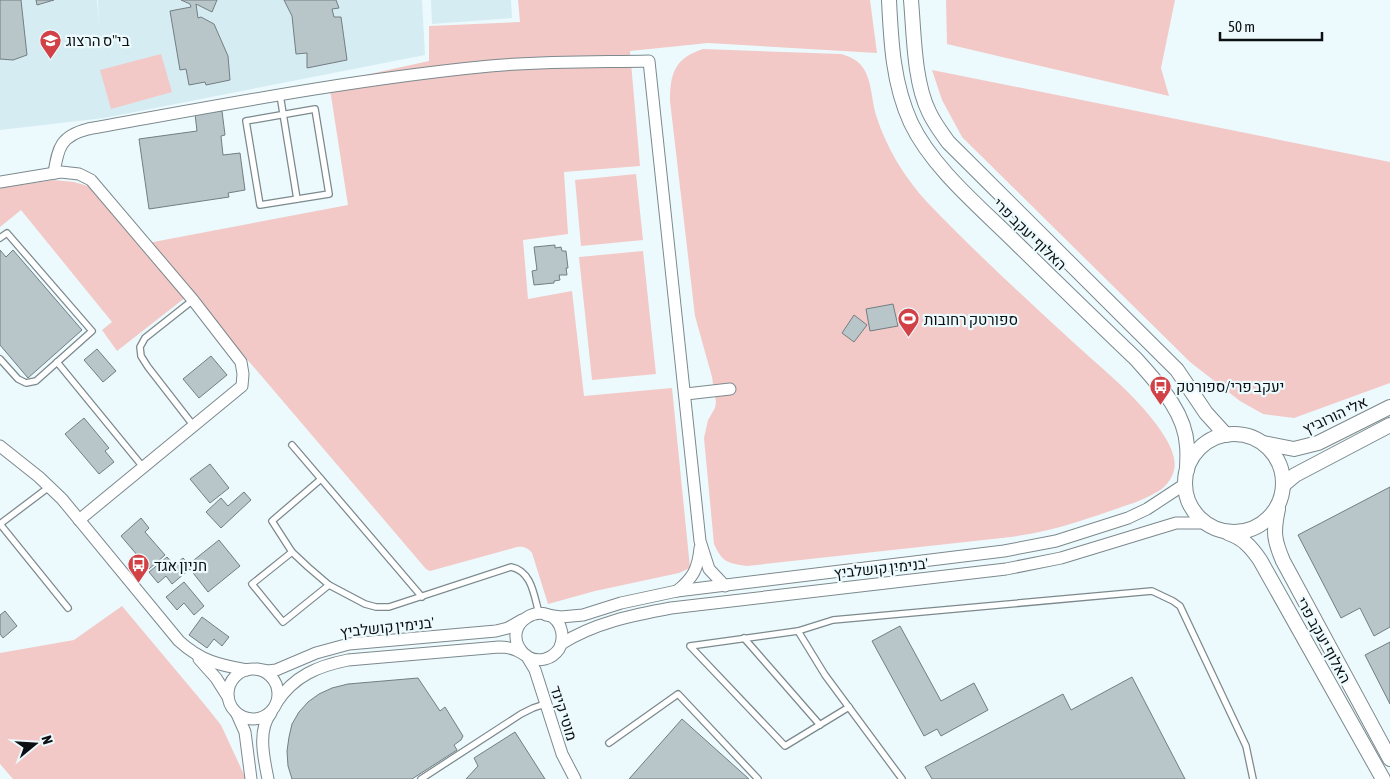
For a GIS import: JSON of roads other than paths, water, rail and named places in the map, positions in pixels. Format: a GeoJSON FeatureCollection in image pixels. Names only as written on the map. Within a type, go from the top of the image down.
{"type":"FeatureCollection","features":[{"type":"Feature","properties":{"kind":"street","name":"האלוף יעקב פרי"},"geometry":{"type":"LineString","coordinates":[[889,0],[892,50],[896,76],[903,102],[917,136],[936,163],[1136,359],[1171,401],[1184,428],[1187,445],[1186,477]]}},
{"type":"Feature","properties":{"kind":"street","name":"האלוף יעקב פרי"},"geometry":{"type":"LineString","coordinates":[[911,0],[921,90],[928,111],[948,142],[1177,370],[1206,413],[1226,435]]}},
{"type":"Feature","properties":{"kind":"street"},"geometry":{"type":"LineString","coordinates":[[54,173],[61,146],[75,132],[280,95],[491,66],[535,63],[649,61],[686,394],[700,541],[699,559],[692,577],[677,591]]}},
{"type":"Feature","properties":{"kind":"street"},"geometry":{"type":"LineString","coordinates":[[0,182],[62,172],[79,174],[91,180],[193,300],[241,362],[242,386],[79,520]]}},
{"type":"Feature","properties":{"kind":"street"},"geometry":{"type":"LineString","coordinates":[[686,394],[730,389]]}},
{"type":"Feature","properties":{"kind":"street","name":"אלי הורוביץ"},"geometry":{"type":"LineString","coordinates":[[1263,444],[1294,449],[1318,443],[1390,407]]}},
{"type":"Feature","properties":{"kind":"street"},"geometry":{"type":"LineString","coordinates":[[1283,485],[1295,475],[1390,425]]}},
{"type":"Feature","properties":{"kind":"street"},"geometry":{"type":"LineString","coordinates":[[1226,435],[1246,435],[1263,444],[1272,452],[1282,473],[1283,485],[1279,504],[1269,518],[1256,528],[1245,532],[1222,531],[1206,523],[1197,515],[1187,495],[1186,477],[1191,460],[1206,443],[1226,435]]}},
{"type":"Feature","properties":{"kind":"street","name":"בנימין קושלביץ'"},"geometry":{"type":"LineString","coordinates":[[0,446],[49,487],[79,520],[179,641],[216,678],[241,722],[251,779]]}},
{"type":"Feature","properties":{"kind":"street","name":"בנימין קושלביץ'"},"geometry":{"type":"LineString","coordinates":[[543,614],[561,618],[677,591],[1004,551],[1056,541],[1128,518],[1147,509],[1186,477]]}},
{"type":"Feature","properties":{"kind":"street","name":"האלוף יעקב פרי"},"geometry":{"type":"LineString","coordinates":[[1279,504],[1274,526],[1275,543],[1282,561],[1390,759]]}},
{"type":"Feature","properties":{"kind":"street","name":"בנימין קושלביץ'"},"geometry":{"type":"LineString","coordinates":[[561,644],[610,622],[670,608],[1006,569],[1061,558],[1176,522],[1206,523]]}},
{"type":"Feature","properties":{"kind":"street","name":"האלוף יעקב פרי"},"geometry":{"type":"LineString","coordinates":[[1222,531],[1238,536],[1251,547],[1260,560],[1383,779]]}},
{"type":"Feature","properties":{"kind":"street"},"geometry":{"type":"LineString","coordinates":[[700,541],[709,569],[725,586]]}},
{"type":"Feature","properties":{"kind":"street"},"geometry":{"type":"LineString","coordinates":[[543,614],[552,618],[559,625],[562,634],[561,644],[556,652],[548,658],[535,659],[525,655],[518,646],[517,628],[522,620],[530,615],[543,614]]}},
{"type":"Feature","properties":{"kind":"street","name":"בנימין קושלביץ'"},"geometry":{"type":"LineString","coordinates":[[192,652],[206,660],[219,664],[268,671],[276,670],[316,653],[349,644],[496,631],[508,628],[522,620]]}},
{"type":"Feature","properties":{"kind":"street","name":"בנימין קושלביץ'"},"geometry":{"type":"LineString","coordinates":[[274,707],[286,690],[299,678],[320,668],[342,661],[499,647],[511,648],[525,655]]}},
{"type":"Feature","properties":{"kind":"street","name":"מוטי קינד"},"geometry":{"type":"LineString","coordinates":[[525,655],[534,670],[562,754],[575,779]]}},
{"type":"Feature","properties":{"kind":"street"},"geometry":{"type":"LineString","coordinates":[[268,779],[264,757],[264,731],[266,719],[274,707],[278,691],[275,681],[267,673],[252,670],[238,674],[231,682],[228,692],[232,707],[241,717],[252,720],[262,718],[274,707]]}},
{"type":"Feature","properties":{"kind":"lane"},"geometry":{"type":"LineString","coordinates":[[280,95],[297,199]]}},
{"type":"Feature","properties":{"kind":"lane"},"geometry":{"type":"LineString","coordinates":[[315,110],[330,194],[297,199],[260,205],[246,121],[315,110]]}},
{"type":"Feature","properties":{"kind":"lane"},"geometry":{"type":"LineString","coordinates":[[0,238],[7,233],[92,331],[36,381],[26,384],[18,379],[0,358]]}},
{"type":"Feature","properties":{"kind":"lane"},"geometry":{"type":"LineString","coordinates":[[193,300],[145,338],[140,347],[141,356],[154,376],[193,426]]}},
{"type":"Feature","properties":{"kind":"lane"},"geometry":{"type":"LineString","coordinates":[[57,362],[143,467]]}},
{"type":"Feature","properties":{"kind":"lane"},"geometry":{"type":"LineString","coordinates":[[292,446],[422,597]]}},
{"type":"Feature","properties":{"kind":"lane"},"geometry":{"type":"LineString","coordinates":[[321,479],[272,521],[292,552],[329,585],[365,604],[376,607],[389,607],[511,567],[517,568],[528,578],[543,614]]}},
{"type":"Feature","properties":{"kind":"lane"},"geometry":{"type":"LineString","coordinates":[[49,487],[0,524],[68,608]]}},
{"type":"Feature","properties":{"kind":"lane"},"geometry":{"type":"LineString","coordinates":[[292,552],[252,584],[283,622],[329,585]]}},
{"type":"Feature","properties":{"kind":"lane"},"geometry":{"type":"LineString","coordinates":[[849,707],[786,746],[690,646],[798,631],[833,620],[1152,591],[1180,606],[1246,746],[1254,779]]}},
{"type":"Feature","properties":{"kind":"lane"},"geometry":{"type":"LineString","coordinates":[[798,631],[825,675],[902,779]]}},
{"type":"Feature","properties":{"kind":"lane"},"geometry":{"type":"LineString","coordinates":[[744,638],[820,725]]}},
{"type":"Feature","properties":{"kind":"lane"},"geometry":{"type":"LineString","coordinates":[[609,743],[678,694],[758,779]]}},
{"type":"Feature","properties":{"kind":"lane"},"geometry":{"type":"LineString","coordinates":[[421,779],[521,714],[545,704]]}},
{"type":"Feature","properties":{"kind":"place","name":"בי\"ס הרצוג"},"geometry":{"type":"Point","coordinates":[50,59]}},
{"type":"Feature","properties":{"kind":"place","name":"ספורטק רחובות"},"geometry":{"type":"Point","coordinates":[908,338]}},
{"type":"Feature","properties":{"kind":"place","name":"יעקב פרי/ספורטק"},"geometry":{"type":"Point","coordinates":[1160,405]}},
{"type":"Feature","properties":{"kind":"place","name":"חניון אגד"},"geometry":{"type":"Point","coordinates":[138,584]}}]}
